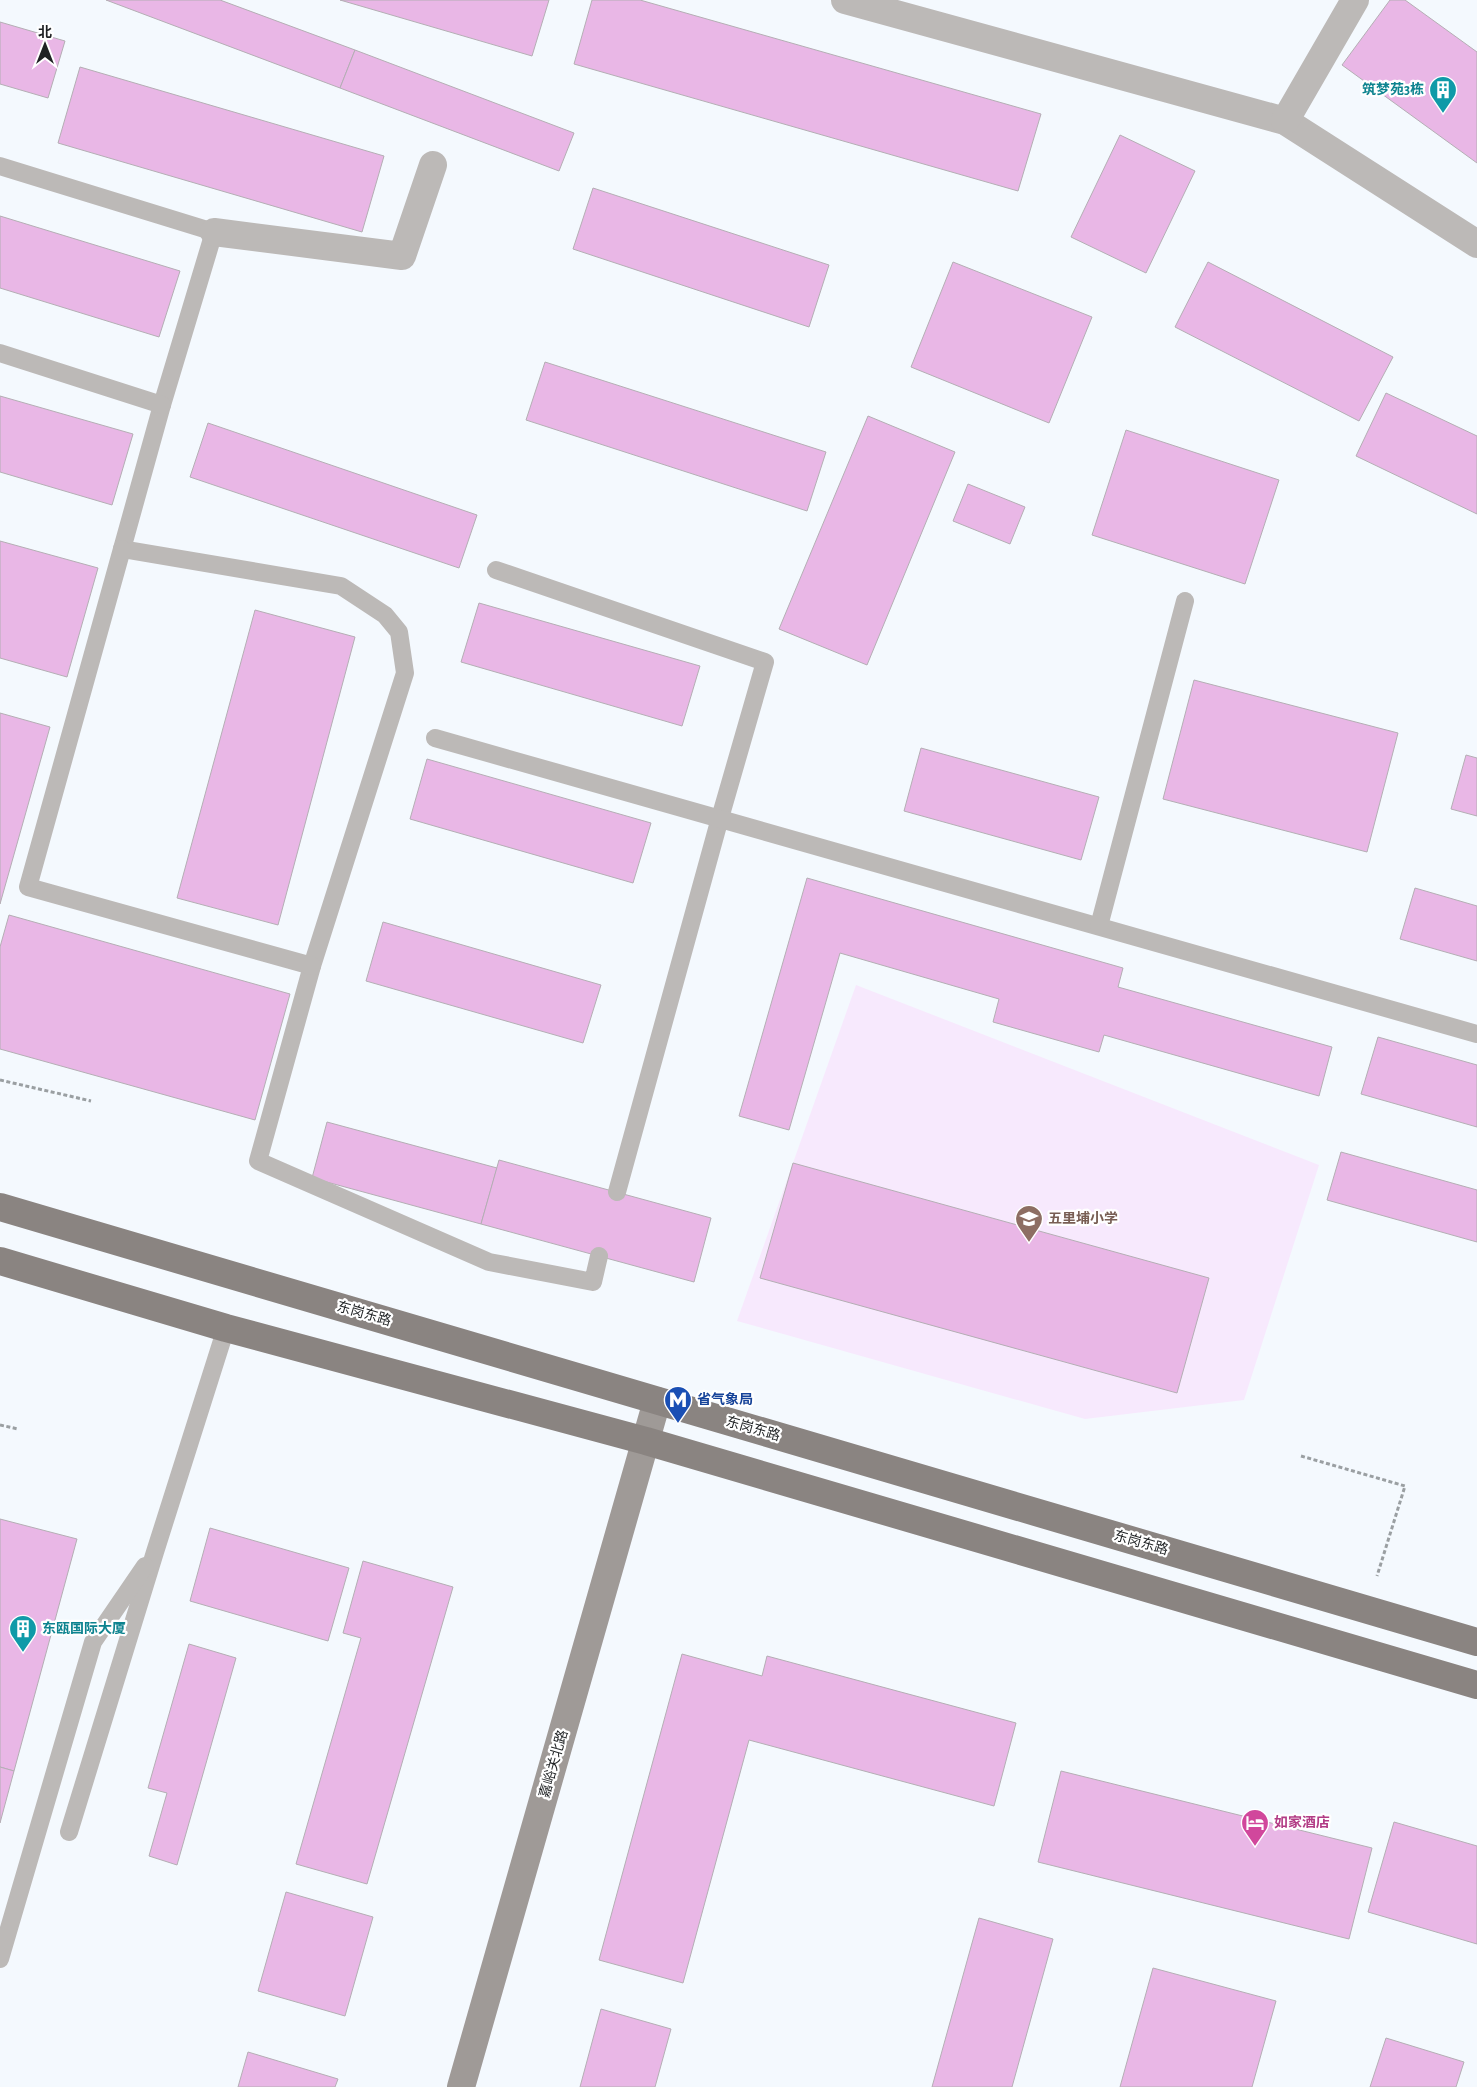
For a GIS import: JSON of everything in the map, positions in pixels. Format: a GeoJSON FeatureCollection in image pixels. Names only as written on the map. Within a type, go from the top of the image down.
{"type":"FeatureCollection","features":[{"type":"Feature","properties":{"kind":"main road","name":"东岗东路"},"geometry":{"type":"LineString","coordinates":[[0,1207],[1477,1642]]}},
{"type":"Feature","properties":{"kind":"main road"},"geometry":{"type":"LineString","coordinates":[[0,1260],[226,1328],[646,1441],[1477,1685]]}},
{"type":"Feature","properties":{"kind":"main road","name":"嘉峪关北路"},"geometry":{"type":"LineString","coordinates":[[462,2087],[658,1401]]}},
{"type":"Feature","properties":{"kind":"street"},"geometry":{"type":"LineString","coordinates":[[845,0],[1285,121],[1477,244]]}},
{"type":"Feature","properties":{"kind":"street"},"geometry":{"type":"LineString","coordinates":[[1285,121],[1355,0]]}},
{"type":"Feature","properties":{"kind":"street"},"geometry":{"type":"LineString","coordinates":[[214,232],[402,256],[433,165]]}},
{"type":"Feature","properties":{"kind":"lane"},"geometry":{"type":"LineString","coordinates":[[0,166],[214,232],[162,405],[28,887],[312,966]]}},
{"type":"Feature","properties":{"kind":"lane"},"geometry":{"type":"LineString","coordinates":[[0,353],[162,405]]}},
{"type":"Feature","properties":{"kind":"lane"},"geometry":{"type":"LineString","coordinates":[[122,549],[341,586],[385,615],[399,632],[405,673],[312,966],[258,1161],[489,1262],[593,1282],[600,1256]]}},
{"type":"Feature","properties":{"kind":"lane"},"geometry":{"type":"LineString","coordinates":[[496,570],[765,662],[617,1192]]}},
{"type":"Feature","properties":{"kind":"lane"},"geometry":{"type":"LineString","coordinates":[[1099,926],[1185,601]]}},
{"type":"Feature","properties":{"kind":"lane"},"geometry":{"type":"LineString","coordinates":[[435,738],[1477,1034]]}},
{"type":"Feature","properties":{"kind":"lane"},"geometry":{"type":"LineString","coordinates":[[69,1832],[226,1328]]}},
{"type":"Feature","properties":{"kind":"lane"},"geometry":{"type":"LineString","coordinates":[[0,1958],[93,1642],[155,1552]]}},
{"type":"Feature","properties":{"kind":"path"},"geometry":{"type":"LineString","coordinates":[[0,1080],[91,1101]]}},
{"type":"Feature","properties":{"kind":"path"},"geometry":{"type":"LineString","coordinates":[[0,1425],[18,1429]]}},
{"type":"Feature","properties":{"kind":"path"},"geometry":{"type":"LineString","coordinates":[[1301,1456],[1405,1486],[1367,1610]]}},
{"type":"Feature","properties":{"kind":"shaded area","name":"五里埔小学"},"geometry":{"type":"Polygon","coordinates":[[[856,985],[1319,1165],[1244,1400],[1085,1419],[737,1321],[856,985]]]}},
{"type":"Feature","properties":{"kind":"building"},"geometry":{"type":"Polygon","coordinates":[[[106,0],[220,0],[355,50],[340,88],[106,0]]]}},
{"type":"Feature","properties":{"kind":"building"},"geometry":{"type":"Polygon","coordinates":[[[340,0],[549,0],[532,56],[340,0]]]}},
{"type":"Feature","properties":{"kind":"building"},"geometry":{"type":"Polygon","coordinates":[[[592,0],[640,0],[1041,114],[1018,191],[574,64],[592,0]]]}},
{"type":"Feature","properties":{"kind":"building","name":"筑梦苑3栋"},"geometry":{"type":"Polygon","coordinates":[[[1390,0],[1405,0],[1477,52],[1477,163],[1342,65],[1390,0]]]}},
{"type":"Feature","properties":{"kind":"building"},"geometry":{"type":"Polygon","coordinates":[[[0,22],[65,41],[48,98],[0,84],[0,22]]]}},
{"type":"Feature","properties":{"kind":"building"},"geometry":{"type":"Polygon","coordinates":[[[355,50],[574,133],[559,171],[340,88],[355,50]]]}},
{"type":"Feature","properties":{"kind":"building"},"geometry":{"type":"Polygon","coordinates":[[[80,67],[384,156],[362,232],[58,143],[80,67]]]}},
{"type":"Feature","properties":{"kind":"building"},"geometry":{"type":"Polygon","coordinates":[[[1120,135],[1195,171],[1146,273],[1071,237],[1120,135]]]}},
{"type":"Feature","properties":{"kind":"building"},"geometry":{"type":"Polygon","coordinates":[[[593,188],[829,265],[809,327],[573,249],[593,188]]]}},
{"type":"Feature","properties":{"kind":"building"},"geometry":{"type":"Polygon","coordinates":[[[0,216],[180,271],[159,337],[0,288],[0,216]]]}},
{"type":"Feature","properties":{"kind":"building"},"geometry":{"type":"Polygon","coordinates":[[[953,262],[1092,317],[1049,423],[911,367],[953,262]]]}},
{"type":"Feature","properties":{"kind":"building"},"geometry":{"type":"Polygon","coordinates":[[[1208,262],[1393,357],[1359,421],[1175,327],[1208,262]]]}},
{"type":"Feature","properties":{"kind":"building"},"geometry":{"type":"Polygon","coordinates":[[[545,362],[826,452],[807,511],[526,420],[545,362]]]}},
{"type":"Feature","properties":{"kind":"building"},"geometry":{"type":"Polygon","coordinates":[[[1386,393],[1477,436],[1477,514],[1356,456],[1386,393]]]}},
{"type":"Feature","properties":{"kind":"building"},"geometry":{"type":"Polygon","coordinates":[[[0,396],[133,434],[112,505],[0,472],[0,396]]]}},
{"type":"Feature","properties":{"kind":"building"},"geometry":{"type":"Polygon","coordinates":[[[868,416],[955,452],[867,665],[779,629],[868,416]]]}},
{"type":"Feature","properties":{"kind":"building"},"geometry":{"type":"Polygon","coordinates":[[[208,423],[477,515],[459,568],[190,477],[208,423]]]}},
{"type":"Feature","properties":{"kind":"building"},"geometry":{"type":"Polygon","coordinates":[[[1126,430],[1279,480],[1245,584],[1092,535],[1126,430]]]}},
{"type":"Feature","properties":{"kind":"building"},"geometry":{"type":"Polygon","coordinates":[[[968,484],[1025,507],[1010,544],[953,521],[968,484]]]}},
{"type":"Feature","properties":{"kind":"building"},"geometry":{"type":"Polygon","coordinates":[[[0,541],[98,568],[67,677],[0,658],[0,541]]]}},
{"type":"Feature","properties":{"kind":"building"},"geometry":{"type":"Polygon","coordinates":[[[479,603],[700,666],[682,726],[461,662],[479,603]]]}},
{"type":"Feature","properties":{"kind":"building"},"geometry":{"type":"Polygon","coordinates":[[[255,610],[355,637],[278,925],[177,898],[255,610]]]}},
{"type":"Feature","properties":{"kind":"building"},"geometry":{"type":"Polygon","coordinates":[[[1194,680],[1398,733],[1367,852],[1163,799],[1194,680]]]}},
{"type":"Feature","properties":{"kind":"building"},"geometry":{"type":"Polygon","coordinates":[[[0,713],[50,727],[0,904],[0,713]]]}},
{"type":"Feature","properties":{"kind":"building"},"geometry":{"type":"Polygon","coordinates":[[[921,748],[1099,797],[1081,860],[904,811],[921,748]]]}},
{"type":"Feature","properties":{"kind":"building"},"geometry":{"type":"Polygon","coordinates":[[[1466,755],[1477,758],[1477,816],[1451,809],[1466,755]]]}},
{"type":"Feature","properties":{"kind":"building"},"geometry":{"type":"Polygon","coordinates":[[[427,759],[651,823],[633,883],[410,819],[427,759]]]}},
{"type":"Feature","properties":{"kind":"building"},"geometry":{"type":"Polygon","coordinates":[[[807,878],[1123,968],[1118,987],[1332,1047],[1319,1096],[1104,1035],[1099,1052],[993,1022],[999,999],[840,953],[789,1130],[739,1116],[807,878]]]}},
{"type":"Feature","properties":{"kind":"building"},"geometry":{"type":"Polygon","coordinates":[[[1415,888],[1477,906],[1477,961],[1400,939],[1415,888]]]}},
{"type":"Feature","properties":{"kind":"building"},"geometry":{"type":"Polygon","coordinates":[[[9,915],[290,994],[255,1120],[0,1049],[0,947],[9,915]]]}},
{"type":"Feature","properties":{"kind":"building"},"geometry":{"type":"Polygon","coordinates":[[[383,922],[601,985],[583,1043],[366,981],[383,922]]]}},
{"type":"Feature","properties":{"kind":"building"},"geometry":{"type":"Polygon","coordinates":[[[1378,1037],[1477,1065],[1477,1127],[1361,1094],[1378,1037]]]}},
{"type":"Feature","properties":{"kind":"building"},"geometry":{"type":"Polygon","coordinates":[[[327,1122],[497,1168],[481,1224],[312,1178],[327,1122]]]}},
{"type":"Feature","properties":{"kind":"building"},"geometry":{"type":"Polygon","coordinates":[[[1341,1152],[1477,1190],[1477,1242],[1327,1200],[1341,1152]]]}},
{"type":"Feature","properties":{"kind":"building"},"geometry":{"type":"Polygon","coordinates":[[[499,1160],[711,1218],[694,1282],[481,1224],[499,1160]]]}},
{"type":"Feature","properties":{"kind":"building"},"geometry":{"type":"Polygon","coordinates":[[[793,1163],[1209,1278],[1177,1393],[760,1278],[793,1163]]]}},
{"type":"Feature","properties":{"kind":"building","name":"东瓯国际大厦"},"geometry":{"type":"Polygon","coordinates":[[[0,1519],[77,1539],[14,1771],[0,1767],[0,1519]]]}},
{"type":"Feature","properties":{"kind":"building"},"geometry":{"type":"Polygon","coordinates":[[[210,1528],[349,1568],[328,1641],[190,1601],[210,1528]]]}},
{"type":"Feature","properties":{"kind":"building"},"geometry":{"type":"Polygon","coordinates":[[[363,1561],[453,1587],[367,1884],[296,1864],[361,1638],[343,1633],[363,1561]]]}},
{"type":"Feature","properties":{"kind":"building"},"geometry":{"type":"Polygon","coordinates":[[[189,1644],[236,1658],[177,1865],[149,1856],[167,1793],[148,1788],[189,1644]]]}},
{"type":"Feature","properties":{"kind":"building"},"geometry":{"type":"Polygon","coordinates":[[[682,1654],[762,1676],[767,1656],[1016,1723],[994,1806],[749,1740],[683,1983],[599,1960],[682,1654]]]}},
{"type":"Feature","properties":{"kind":"building"},"geometry":{"type":"Polygon","coordinates":[[[0,1767],[14,1771],[0,1823],[0,1767]]]}},
{"type":"Feature","properties":{"kind":"building"},"geometry":{"type":"Polygon","coordinates":[[[1061,1771],[1372,1848],[1349,1939],[1038,1862],[1061,1771]]]}},
{"type":"Feature","properties":{"kind":"building"},"geometry":{"type":"Polygon","coordinates":[[[1394,1822],[1477,1846],[1477,1944],[1368,1912],[1394,1822]]]}},
{"type":"Feature","properties":{"kind":"building"},"geometry":{"type":"Polygon","coordinates":[[[286,1892],[373,1917],[345,2016],[258,1991],[286,1892]]]}},
{"type":"Feature","properties":{"kind":"building"},"geometry":{"type":"Polygon","coordinates":[[[979,1918],[1053,1939],[1012,2087],[932,2087],[979,1918]]]}},
{"type":"Feature","properties":{"kind":"building"},"geometry":{"type":"Polygon","coordinates":[[[1153,1968],[1276,2001],[1252,2087],[1120,2087],[1153,1968]]]}},
{"type":"Feature","properties":{"kind":"building"},"geometry":{"type":"Polygon","coordinates":[[[601,2009],[671,2029],[655,2087],[580,2087],[601,2009]]]}},
{"type":"Feature","properties":{"kind":"building"},"geometry":{"type":"Polygon","coordinates":[[[1386,2038],[1464,2062],[1456,2087],[1370,2087],[1386,2038]]]}},
{"type":"Feature","properties":{"kind":"building"},"geometry":{"type":"Polygon","coordinates":[[[248,2052],[338,2079],[335,2087],[238,2087],[248,2052]]]}},
{"type":"Feature","properties":{"kind":"place","name":"筑梦苑3栋"},"geometry":{"type":"Point","coordinates":[1443,114]}},
{"type":"Feature","properties":{"kind":"place","name":"五里埔小学"},"geometry":{"type":"Point","coordinates":[1029,1243]}},
{"type":"Feature","properties":{"kind":"place","name":"省气象局"},"geometry":{"type":"Point","coordinates":[678,1424]}},
{"type":"Feature","properties":{"kind":"place","name":"东瓯国际大厦"},"geometry":{"type":"Point","coordinates":[23,1653]}},
{"type":"Feature","properties":{"kind":"place","name":"如家酒店"},"geometry":{"type":"Point","coordinates":[1255,1847]}}]}
